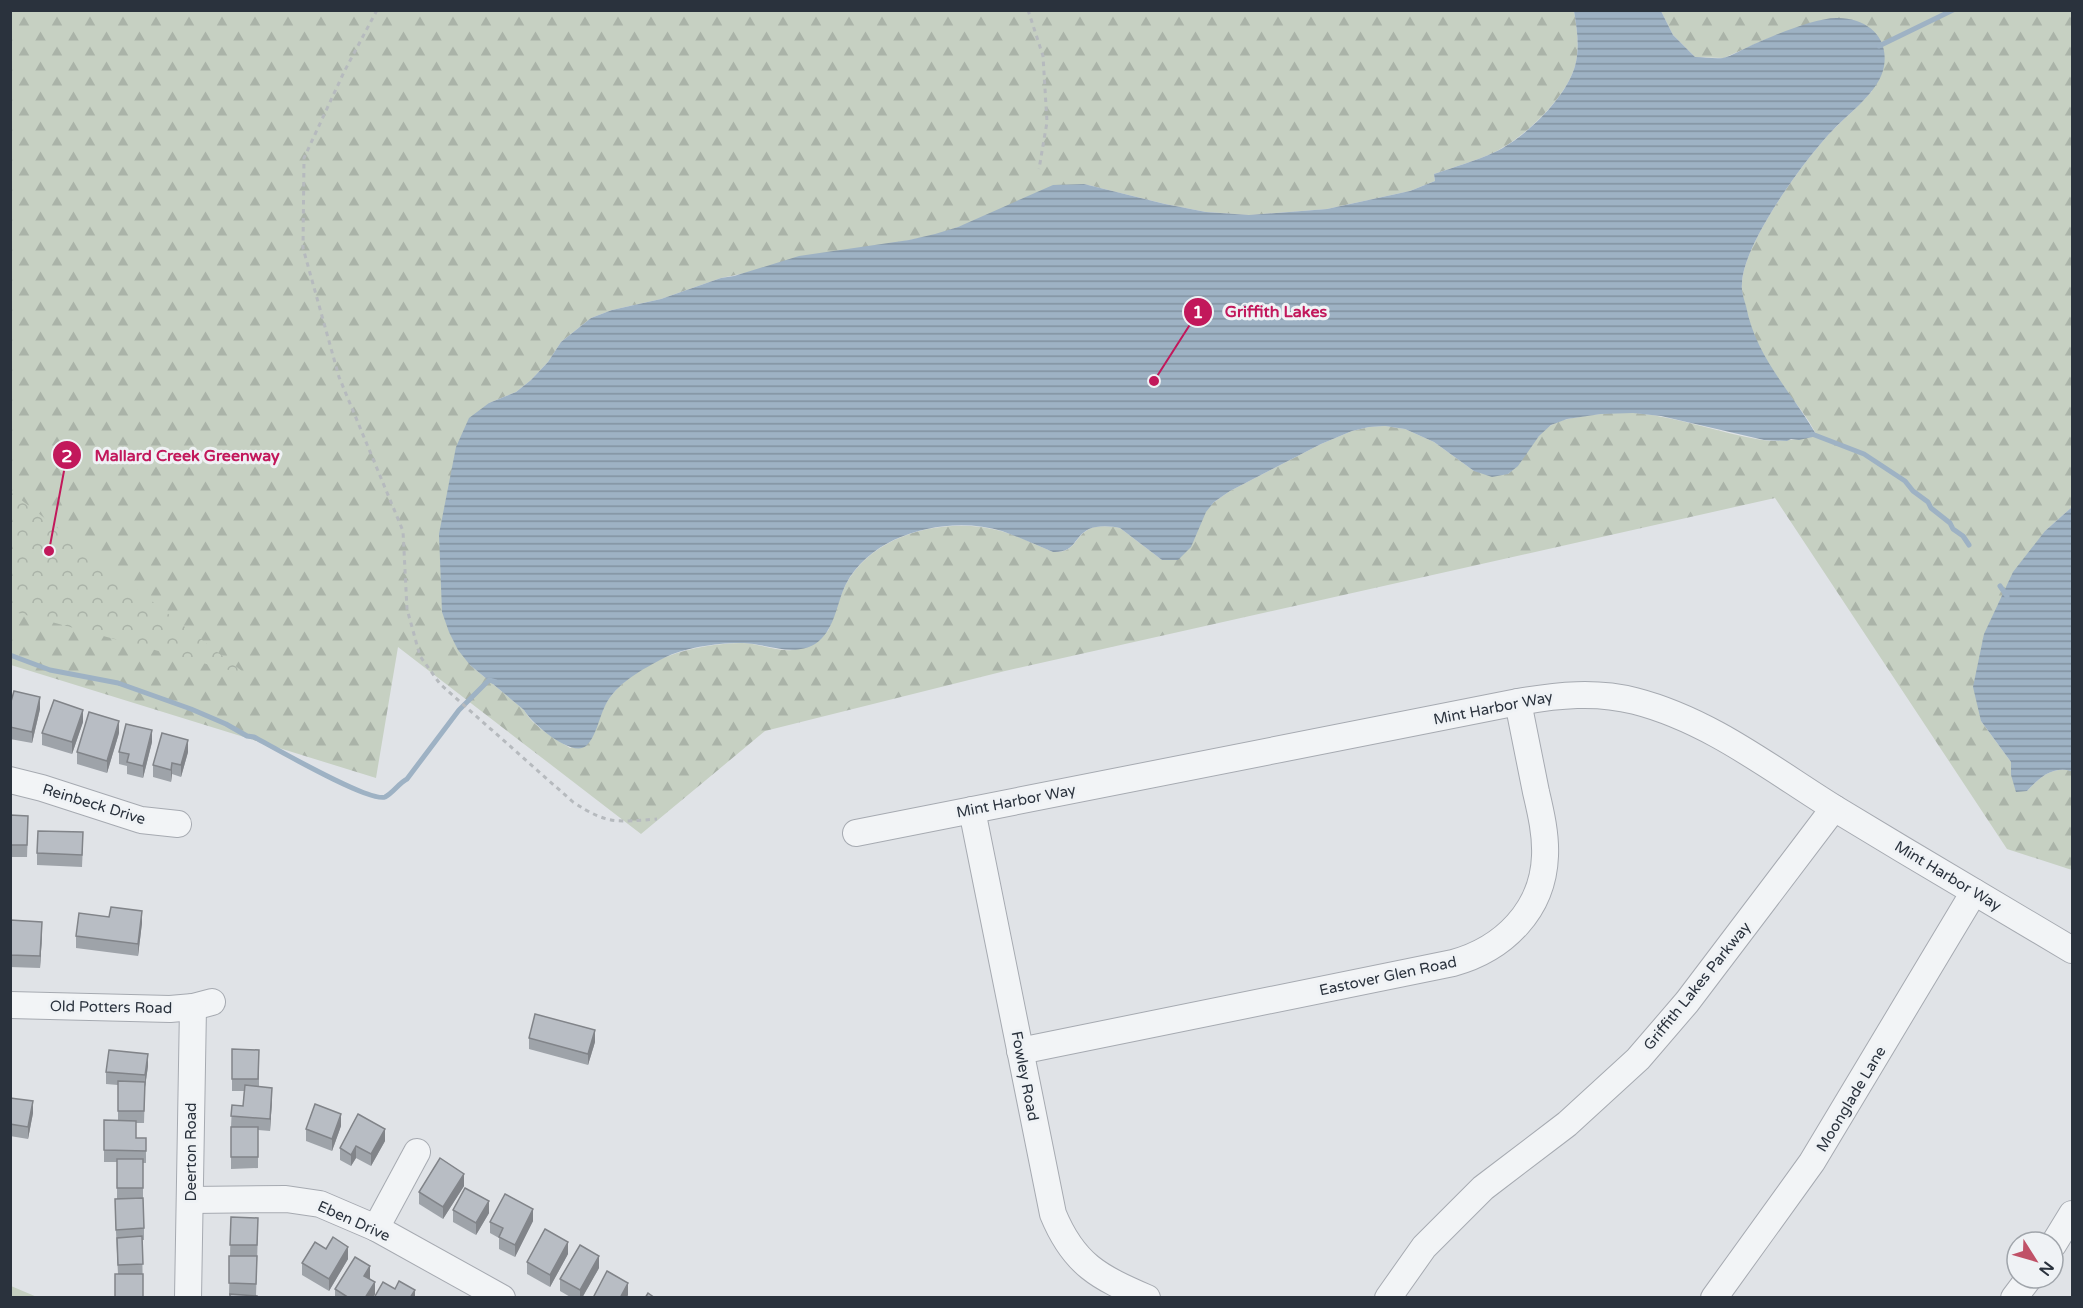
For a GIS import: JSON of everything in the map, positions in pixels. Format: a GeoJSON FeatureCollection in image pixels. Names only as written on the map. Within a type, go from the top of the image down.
{"type":"FeatureCollection","features":[{"type":"Feature","properties":{"kind":"street","name":"Mint Harbor Way"},"geometry":{"type":"LineString","coordinates":[[856,833],[1518,702],[1555,696],[1590,694],[1614,696],[1652,705],[1715,733],[1834,808],[2073,950]]}},
{"type":"Feature","properties":{"kind":"street","name":"Eastover Glen Road"},"geometry":{"type":"LineString","coordinates":[[1020,1051],[1453,963],[1468,959],[1495,946],[1517,926],[1526,914],[1539,887],[1545,857],[1543,827],[1518,702]]}},
{"type":"Feature","properties":{"kind":"street","name":"Reinbeck Drive"},"geometry":{"type":"LineString","coordinates":[[10,780],[141,820],[178,824]]}},
{"type":"Feature","properties":{"kind":"street","name":"Griffith Lakes Parkway"},"geometry":{"type":"LineString","coordinates":[[1388,1298],[1424,1247],[1482,1188],[1567,1124],[1638,1059],[1687,1002],[1834,808]]}},
{"type":"Feature","properties":{"kind":"street","name":"Fowley Road"},"geometry":{"type":"LineString","coordinates":[[972,810],[1050,1201],[1058,1227],[1073,1251],[1093,1270],[1104,1278],[1147,1298]]}},
{"type":"Feature","properties":{"kind":"street","name":"Moonglade Lane"},"geometry":{"type":"LineString","coordinates":[[1714,1298],[1812,1162],[1974,892]]}},
{"type":"Feature","properties":{"kind":"street","name":"Old Potters Road"},"geometry":{"type":"LineString","coordinates":[[10,1005],[170,1009],[202,1004]]}},
{"type":"Feature","properties":{"kind":"street","name":"Deerton Road"},"geometry":{"type":"LineString","coordinates":[[188,1298],[202,1004]]}},
{"type":"Feature","properties":{"kind":"street"},"geometry":{"type":"LineString","coordinates":[[376,1228],[417,1152]]}},
{"type":"Feature","properties":{"kind":"street","name":"Eben Drive"},"geometry":{"type":"LineString","coordinates":[[191,1200],[305,1201],[320,1204],[376,1228],[502,1298]]}},
{"type":"Feature","properties":{"kind":"street"},"geometry":{"type":"LineString","coordinates":[[2063,1230],[2073,1214]]}},
{"type":"Feature","properties":{"kind":"path"},"geometry":{"type":"LineString","coordinates":[[377,10],[344,72],[304,158],[303,248],[339,377],[403,531],[407,609],[420,656],[440,684],[573,802],[593,815],[617,822],[657,819]]}},
{"type":"Feature","properties":{"kind":"path"},"geometry":{"type":"LineString","coordinates":[[1028,10],[1043,56],[1047,122],[1039,169]]}},
{"type":"Feature","properties":{"kind":"green space"},"geometry":{"type":"Polygon","coordinates":[[[10,11],[1574,11],[1578,45],[1577,59],[1570,78],[1554,103],[1531,127],[1507,145],[1473,161],[1434,174],[1435,181],[1410,191],[1327,209],[1249,215],[1206,212],[1084,184],[935,235],[721,278],[661,299],[612,310],[591,318],[561,342],[548,362],[531,380],[516,392],[489,403],[470,665],[524,710],[539,727],[570,748],[592,738],[608,700],[620,686],[651,664],[668,656],[705,646],[742,643],[792,650],[828,631],[846,584],[859,566],[893,540],[914,532],[936,527],[980,527],[1008,533],[1053,552],[1060,552],[1070,548],[1092,528],[1113,527],[1120,528],[1162,560],[1214,502],[1230,491],[1321,444],[1352,431],[1369,427],[1385,426],[1405,429],[1434,442],[1474,471],[1508,474],[1550,426],[1567,419],[1598,414],[1623,412],[1652,415],[1762,440],[1817,436],[1764,357],[1751,328],[1743,300],[1742,284],[1752,247],[1777,202],[1822,142],[1872,91],[1836,18],[1816,22],[1764,40],[1724,58],[1695,57],[1673,35],[1661,11],[2072,11],[2072,507],[2045,531],[1981,721],[2011,762],[2011,775],[2027,791],[2052,771],[2072,771],[2072,870],[2007,849],[1775,498],[1005,671],[765,731],[641,834],[398,647],[376,778],[11,665],[10,11]]]}},
{"type":"Feature","properties":{"kind":"green space"},"geometry":{"type":"Polygon","coordinates":[[[11,492],[247,675],[11,611],[11,492]]]}},
{"type":"Feature","properties":{"kind":"green space"},"geometry":{"type":"Polygon","coordinates":[[[11,1286],[37,1297],[11,1297],[11,1286]]]}},
{"type":"Feature","properties":{"kind":"water"},"geometry":{"type":"Polygon","coordinates":[[[1574,11],[1661,11],[1673,35],[1695,57],[1723,58],[1783,32],[1818,21],[1838,18],[1858,21],[1866,25],[1879,38],[1885,55],[1884,66],[1877,84],[1822,142],[1778,202],[1752,247],[1742,284],[1751,325],[1758,342],[1817,436],[1787,441],[1764,440],[1661,416],[1633,413],[1601,414],[1567,419],[1551,425],[1539,436],[1518,466],[1508,474],[1492,477],[1474,471],[1434,442],[1405,429],[1385,426],[1369,427],[1352,431],[1321,444],[1230,491],[1214,502],[1206,512],[1191,547],[1178,560],[1162,560],[1120,528],[1113,527],[1100,526],[1089,529],[1070,547],[1060,552],[1053,552],[1002,531],[981,527],[959,525],[915,532],[894,540],[874,552],[858,566],[846,584],[831,625],[822,639],[815,644],[807,648],[789,650],[744,643],[725,643],[692,648],[672,654],[639,672],[616,690],[605,706],[592,738],[586,746],[580,748],[562,743],[543,730],[524,710],[470,665],[458,650],[442,612],[439,534],[456,447],[469,418],[489,403],[516,392],[531,380],[548,362],[561,342],[591,318],[799,256],[935,234],[958,227],[1053,185],[1084,184],[1206,212],[1249,215],[1327,209],[1410,191],[1435,181],[1434,174],[1507,146],[1531,127],[1554,104],[1570,78],[1577,59],[1578,45],[1574,11]]]}},
{"type":"Feature","properties":{"kind":"water"},"geometry":{"type":"Polygon","coordinates":[[[2072,507],[2072,771],[2052,771],[2027,791],[2016,792],[2011,775],[2011,762],[1981,721],[1973,687],[1984,634],[2013,572],[2045,531],[2072,507]]]}},
{"type":"Feature","properties":{"kind":"building"},"geometry":{"type":"Polygon","coordinates":[[[14,691],[40,697],[32,732],[10,727],[10,705],[14,691]]]}},
{"type":"Feature","properties":{"kind":"building"},"geometry":{"type":"Polygon","coordinates":[[[54,700],[83,710],[72,742],[42,733],[54,700]]]}},
{"type":"Feature","properties":{"kind":"building"},"geometry":{"type":"Polygon","coordinates":[[[89,712],[119,721],[107,761],[77,752],[89,712]]]}},
{"type":"Feature","properties":{"kind":"building"},"geometry":{"type":"Polygon","coordinates":[[[126,724],[152,730],[143,766],[127,762],[129,754],[119,752],[126,724]]]}},
{"type":"Feature","properties":{"kind":"building"},"geometry":{"type":"Polygon","coordinates":[[[162,733],[188,740],[181,765],[172,763],[171,770],[153,765],[162,733]]]}},
{"type":"Feature","properties":{"kind":"building"},"geometry":{"type":"Polygon","coordinates":[[[10,815],[28,816],[27,845],[10,845],[10,815]]]}},
{"type":"Feature","properties":{"kind":"building"},"geometry":{"type":"Polygon","coordinates":[[[38,831],[83,832],[82,855],[37,853],[38,831]]]}},
{"type":"Feature","properties":{"kind":"building"},"geometry":{"type":"Polygon","coordinates":[[[111,907],[142,911],[138,944],[76,936],[79,913],[109,917],[111,907]]]}},
{"type":"Feature","properties":{"kind":"building"},"geometry":{"type":"Polygon","coordinates":[[[10,920],[42,922],[40,956],[10,955],[10,920]]]}},
{"type":"Feature","properties":{"kind":"building"},"geometry":{"type":"Polygon","coordinates":[[[535,1014],[595,1030],[588,1054],[529,1038],[535,1014]]]}},
{"type":"Feature","properties":{"kind":"building"},"geometry":{"type":"Polygon","coordinates":[[[232,1049],[259,1050],[258,1079],[232,1079],[232,1049]]]}},
{"type":"Feature","properties":{"kind":"building"},"geometry":{"type":"Polygon","coordinates":[[[109,1050],[148,1054],[145,1075],[106,1072],[109,1050]]]}},
{"type":"Feature","properties":{"kind":"building"},"geometry":{"type":"Polygon","coordinates":[[[118,1081],[145,1082],[144,1111],[118,1111],[118,1081]]]}},
{"type":"Feature","properties":{"kind":"building"},"geometry":{"type":"Polygon","coordinates":[[[245,1085],[272,1088],[270,1119],[231,1116],[232,1105],[243,1106],[245,1085]]]}},
{"type":"Feature","properties":{"kind":"building"},"geometry":{"type":"Polygon","coordinates":[[[10,1098],[33,1101],[28,1127],[10,1124],[10,1098]]]}},
{"type":"Feature","properties":{"kind":"building"},"geometry":{"type":"Polygon","coordinates":[[[315,1104],[341,1114],[332,1139],[306,1129],[315,1104]]]}},
{"type":"Feature","properties":{"kind":"building"},"geometry":{"type":"Polygon","coordinates":[[[358,1114],[385,1129],[371,1154],[356,1146],[351,1155],[340,1148],[358,1114]]]}},
{"type":"Feature","properties":{"kind":"building"},"geometry":{"type":"Polygon","coordinates":[[[104,1120],[136,1121],[136,1138],[146,1138],[146,1151],[104,1150],[104,1120]]]}},
{"type":"Feature","properties":{"kind":"building"},"geometry":{"type":"Polygon","coordinates":[[[231,1127],[258,1127],[258,1157],[231,1157],[231,1127]]]}},
{"type":"Feature","properties":{"kind":"building"},"geometry":{"type":"Polygon","coordinates":[[[440,1158],[464,1174],[443,1207],[419,1192],[440,1158]]]}},
{"type":"Feature","properties":{"kind":"building"},"geometry":{"type":"Polygon","coordinates":[[[117,1159],[143,1159],[143,1188],[117,1188],[117,1159]]]}},
{"type":"Feature","properties":{"kind":"building"},"geometry":{"type":"Polygon","coordinates":[[[465,1188],[489,1201],[476,1223],[453,1210],[465,1188]]]}},
{"type":"Feature","properties":{"kind":"building"},"geometry":{"type":"Polygon","coordinates":[[[505,1194],[533,1209],[515,1245],[499,1237],[503,1228],[490,1222],[505,1194]]]}},
{"type":"Feature","properties":{"kind":"building"},"geometry":{"type":"Polygon","coordinates":[[[143,1198],[144,1228],[116,1230],[115,1199],[143,1198]]]}},
{"type":"Feature","properties":{"kind":"building"},"geometry":{"type":"Polygon","coordinates":[[[231,1217],[258,1218],[257,1245],[230,1245],[231,1217]]]}},
{"type":"Feature","properties":{"kind":"building"},"geometry":{"type":"Polygon","coordinates":[[[545,1229],[568,1242],[550,1275],[527,1262],[545,1229]]]}},
{"type":"Feature","properties":{"kind":"building"},"geometry":{"type":"Polygon","coordinates":[[[142,1236],[143,1264],[118,1265],[117,1238],[142,1236]]]}},
{"type":"Feature","properties":{"kind":"building"},"geometry":{"type":"Polygon","coordinates":[[[333,1237],[348,1247],[329,1279],[302,1263],[315,1242],[326,1249],[333,1237]]]}},
{"type":"Feature","properties":{"kind":"building"},"geometry":{"type":"Polygon","coordinates":[[[580,1245],[599,1256],[580,1290],[560,1279],[580,1245]]]}},
{"type":"Feature","properties":{"kind":"building"},"geometry":{"type":"Polygon","coordinates":[[[229,1256],[257,1256],[256,1284],[229,1283],[229,1256]]]}},
{"type":"Feature","properties":{"kind":"building"},"geometry":{"type":"Polygon","coordinates":[[[355,1257],[370,1266],[364,1276],[375,1282],[365,1298],[349,1298],[335,1289],[355,1257]]]}},
{"type":"Feature","properties":{"kind":"building"},"geometry":{"type":"Polygon","coordinates":[[[607,1271],[628,1283],[620,1298],[594,1296],[607,1271]]]}},
{"type":"Feature","properties":{"kind":"building"},"geometry":{"type":"Polygon","coordinates":[[[115,1274],[143,1274],[143,1298],[115,1298],[115,1274]]]}},
{"type":"Feature","properties":{"kind":"building"},"geometry":{"type":"Polygon","coordinates":[[[399,1281],[415,1290],[410,1298],[374,1298],[383,1282],[395,1289],[399,1281]]]}},
{"type":"Feature","properties":{"kind":"building"},"geometry":{"type":"Polygon","coordinates":[[[648,1293],[655,1298],[645,1298],[648,1293]]]}},
{"type":"Feature","properties":{"kind":"building"},"geometry":{"type":"Polygon","coordinates":[[[230,1294],[257,1296],[257,1298],[230,1298],[230,1294]]]}},
{"type":"Feature","properties":{"kind":"waterway"},"geometry":{"type":"LineString","coordinates":[[1879,46],[1953,10]]}},
{"type":"Feature","properties":{"kind":"waterway"},"geometry":{"type":"LineString","coordinates":[[1812,434],[1864,454],[1905,481],[1913,491],[1928,502],[1931,508],[1950,523],[1969,545]]}},
{"type":"Feature","properties":{"kind":"waterway"},"geometry":{"type":"LineString","coordinates":[[2000,586],[2007,596]]}},
{"type":"Feature","properties":{"kind":"waterway"},"geometry":{"type":"LineString","coordinates":[[10,655],[50,670],[118,683],[191,709],[247,736],[254,737],[342,783],[376,797],[385,797],[407,779],[459,710],[489,680],[496,682]]}},
{"type":"Feature","properties":{"kind":"place","name":"Griffith Lakes"},"geometry":{"type":"Point","coordinates":[1154,381]}},
{"type":"Feature","properties":{"kind":"place","name":"Mallard Creek Greenway"},"geometry":{"type":"Point","coordinates":[49,551]}}]}
